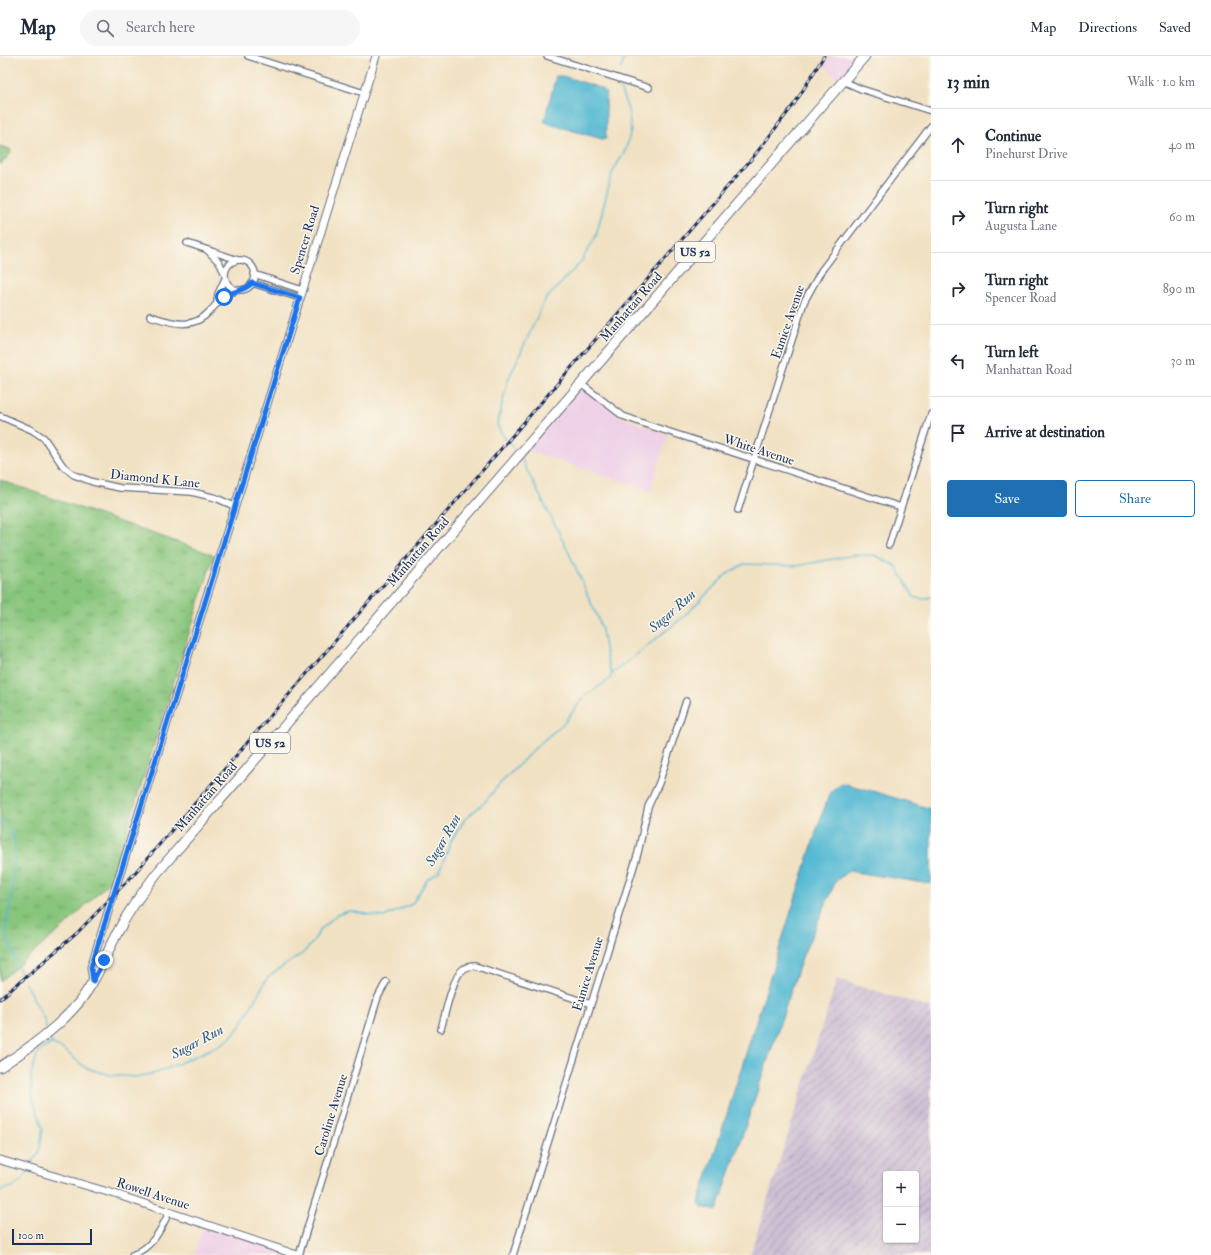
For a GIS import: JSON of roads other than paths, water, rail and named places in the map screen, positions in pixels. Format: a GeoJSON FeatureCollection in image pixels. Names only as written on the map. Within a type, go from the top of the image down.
{"type":"FeatureCollection","features":[{"type":"Feature","properties":{"kind":"main road","name":"Manhattan Road"},"geometry":{"type":"LineString","coordinates":[[0,1066],[46,1035],[80,1000],[93,981],[121,926],[137,900],[157,873],[865,56]]}},
{"type":"Feature","properties":{"kind":"street"},"geometry":{"type":"LineString","coordinates":[[248,56],[364,93]]}},
{"type":"Feature","properties":{"kind":"street","name":"Spencer Road"},"geometry":{"type":"LineString","coordinates":[[93,981],[91,967],[376,56]]}},
{"type":"Feature","properties":{"kind":"street"},"geometry":{"type":"LineString","coordinates":[[547,56],[649,88]]}},
{"type":"Feature","properties":{"kind":"street"},"geometry":{"type":"LineString","coordinates":[[843,81],[861,89],[931,111]]}},
{"type":"Feature","properties":{"kind":"street","name":"Eunice Avenue"},"geometry":{"type":"LineString","coordinates":[[738,510],[804,302],[811,287],[821,271],[931,126]]}},
{"type":"Feature","properties":{"kind":"street"},"geometry":{"type":"LineString","coordinates":[[187,244],[248,263],[252,266],[254,274],[252,283],[247,288],[238,290],[217,301]]}},
{"type":"Feature","properties":{"kind":"street"},"geometry":{"type":"LineString","coordinates":[[207,250],[219,262],[230,286],[238,290]]}},
{"type":"Feature","properties":{"kind":"street"},"geometry":{"type":"LineString","coordinates":[[150,316],[175,324],[192,322],[208,314],[217,301],[218,294],[229,265],[238,260]]}},
{"type":"Feature","properties":{"kind":"street"},"geometry":{"type":"LineString","coordinates":[[254,274],[302,290]]}},
{"type":"Feature","properties":{"kind":"street"},"geometry":{"type":"LineString","coordinates":[[252,283],[300,298]]}},
{"type":"Feature","properties":{"kind":"street","name":"White Avenue"},"geometry":{"type":"LineString","coordinates":[[581,384],[623,416],[648,426],[901,508]]}},
{"type":"Feature","properties":{"kind":"street"},"geometry":{"type":"LineString","coordinates":[[889,545],[931,414]]}},
{"type":"Feature","properties":{"kind":"street","name":"Diamond K Lane"},"geometry":{"type":"LineString","coordinates":[[0,416],[32,430],[44,438],[63,466],[74,476],[120,488],[192,492],[234,506]]}},
{"type":"Feature","properties":{"kind":"street","name":"Eunice Avenue"},"geometry":{"type":"LineString","coordinates":[[513,1255],[638,854],[648,807],[659,783],[686,701]]}},
{"type":"Feature","properties":{"kind":"street"},"geometry":{"type":"LineString","coordinates":[[441,1029],[456,980],[464,968],[475,966],[591,1004]]}},
{"type":"Feature","properties":{"kind":"street","name":"Caroline Avenue"},"geometry":{"type":"LineString","coordinates":[[298,1255],[378,997],[386,982]]}},
{"type":"Feature","properties":{"kind":"street","name":"Rowell Avenue"},"geometry":{"type":"LineString","coordinates":[[0,1160],[169,1212],[298,1255]]}},
{"type":"Feature","properties":{"kind":"street"},"geometry":{"type":"LineString","coordinates":[[132,1255],[153,1242],[162,1228],[169,1212]]}},
{"type":"Feature","properties":{"kind":"water"},"geometry":{"type":"Polygon","coordinates":[[[556,76],[563,76],[601,88],[606,93],[606,139],[549,124],[544,121],[556,76]]]}},
{"type":"Feature","properties":{"kind":"water"},"geometry":{"type":"Polygon","coordinates":[[[841,783],[931,809],[931,884],[848,871],[836,881],[803,955],[717,1211],[702,1207],[699,1202],[819,823],[830,792],[841,783]]]}},
{"type":"Feature","properties":{"kind":"waterway"},"geometry":{"type":"LineString","coordinates":[[621,69],[625,56]]}},
{"type":"Feature","properties":{"kind":"waterway"},"geometry":{"type":"LineString","coordinates":[[517,451],[503,436],[497,425],[508,380],[545,300],[581,262],[596,236],[612,173],[626,149],[631,130],[628,109],[620,89]]}},
{"type":"Feature","properties":{"kind":"waterway"},"geometry":{"type":"LineString","coordinates":[[521,458],[573,561],[597,615],[603,633],[609,668],[612,674]]}},
{"type":"Feature","properties":{"kind":"waterway","name":"Sugar Run"},"geometry":{"type":"LineString","coordinates":[[52,1043],[64,1050],[86,1068],[110,1075],[135,1077],[157,1073],[220,1045],[230,1038],[240,1026],[266,980],[272,974],[303,953],[313,942],[320,930],[336,915],[349,911],[384,917],[412,904],[427,880],[439,872],[452,839],[466,818],[484,803],[498,786],[538,745],[564,723],[585,696],[610,679],[612,674],[682,618],[727,574],[744,564],[796,566],[854,555],[874,555],[896,566],[914,597],[921,599],[931,597]]}},
{"type":"Feature","properties":{"kind":"waterway"},"geometry":{"type":"LineString","coordinates":[[0,821],[9,828],[15,842],[12,895],[5,932],[21,974]]}},
{"type":"Feature","properties":{"kind":"waterway"},"geometry":{"type":"LineString","coordinates":[[25,983],[45,1021],[46,1029]]}},
{"type":"Feature","properties":{"kind":"waterway"},"geometry":{"type":"LineString","coordinates":[[48,1036],[52,1043]]}},
{"type":"Feature","properties":{"kind":"waterway","name":"Sugar Run"},"geometry":{"type":"LineString","coordinates":[[30,1166],[39,1152],[43,1129],[32,1096],[31,1075],[38,1052],[52,1043]]}},
{"type":"Feature","properties":{"kind":"waterway","name":"Sugar Run"},"geometry":{"type":"LineString","coordinates":[[0,1190],[16,1185],[23,1179],[28,1171]]}},
{"type":"Feature","properties":{"kind":"railway"},"geometry":{"type":"LineString","coordinates":[[0,999],[77,933],[133,875],[754,156],[795,103],[824,56]]}}]}
